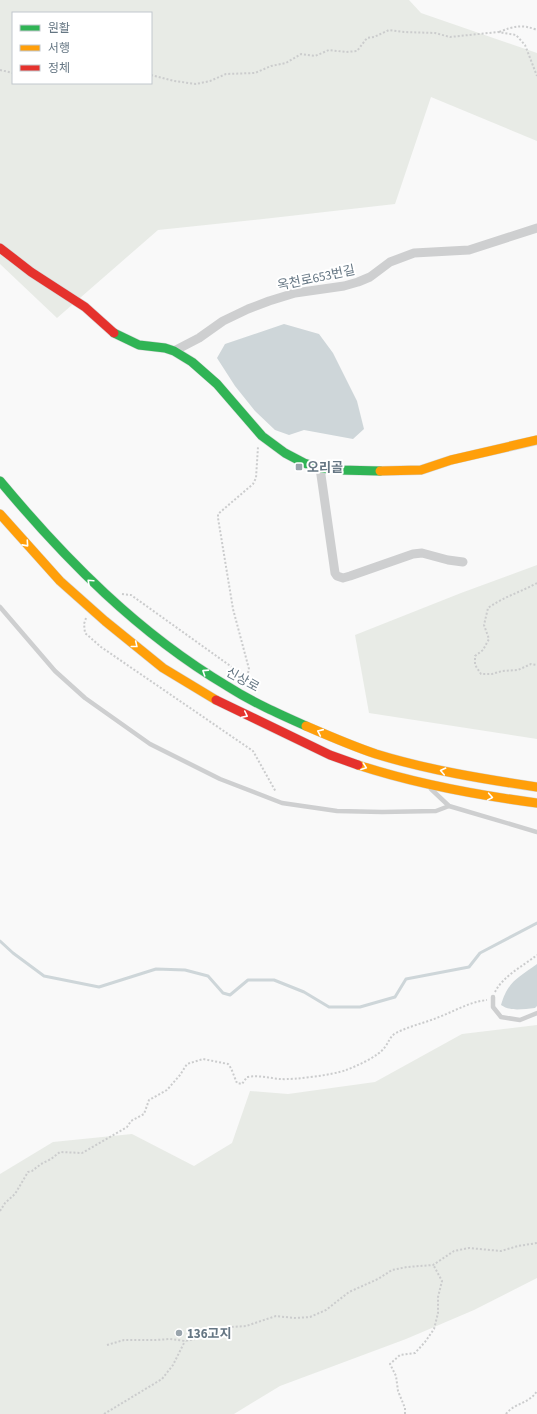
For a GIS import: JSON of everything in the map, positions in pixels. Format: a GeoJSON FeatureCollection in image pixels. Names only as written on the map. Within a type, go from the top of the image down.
{"type":"FeatureCollection","features":[{"type":"Feature","properties":{"kind":"street","name":"옥천로653번길"},"geometry":{"type":"LineString","coordinates":[[174,351],[199,338],[223,321],[269,300],[295,293],[323,290],[358,282],[370,277],[390,262],[414,253],[469,250],[537,228]]}},
{"type":"Feature","properties":{"kind":"street"},"geometry":{"type":"LineString","coordinates":[[0,248],[30,272],[85,307],[115,334],[139,345],[165,348],[174,351],[192,362],[218,384],[262,436],[285,453],[304,463],[320,468],[370,472],[421,470],[451,460],[537,440]]}},
{"type":"Feature","properties":{"kind":"street"},"geometry":{"type":"LineString","coordinates":[[320,468],[335,573],[337,576],[343,578],[350,576],[413,554],[422,553],[448,560],[463,562]]}},
{"type":"Feature","properties":{"kind":"street","name":"신상로"},"geometry":{"type":"LineString","coordinates":[[0,481],[22,509],[76,568],[119,608],[176,652],[227,686],[288,717],[337,739],[386,756],[440,770],[537,787]]}},
{"type":"Feature","properties":{"kind":"street"},"geometry":{"type":"LineString","coordinates":[[0,514],[60,581],[105,621],[163,668],[216,700],[330,755],[377,771],[425,784],[492,797],[537,803]]}},
{"type":"Feature","properties":{"kind":"lane"},"geometry":{"type":"LineString","coordinates":[[0,607],[55,671],[85,698],[150,744],[220,779],[282,803],[337,811],[436,811],[449,806]]}},
{"type":"Feature","properties":{"kind":"lane"},"geometry":{"type":"LineString","coordinates":[[425,784],[449,806],[537,832]]}},
{"type":"Feature","properties":{"kind":"lane"},"geometry":{"type":"LineString","coordinates":[[493,997],[493,1007],[501,1017],[520,1020],[537,1013]]}},
{"type":"Feature","properties":{"kind":"path"},"geometry":{"type":"LineString","coordinates":[[498,32],[511,26],[527,26],[537,30]]}},
{"type":"Feature","properties":{"kind":"path"},"geometry":{"type":"LineString","coordinates":[[152,75],[174,81],[196,84],[210,81],[226,74],[256,73],[271,66],[286,63],[301,54],[315,56],[329,50],[346,52],[357,51],[367,38],[374,37],[389,30],[434,33],[450,37],[498,32],[516,35],[525,45],[537,76]]}},
{"type":"Feature","properties":{"kind":"path"},"geometry":{"type":"LineString","coordinates":[[0,70],[12,73]]}},
{"type":"Feature","properties":{"kind":"path"},"geometry":{"type":"LineString","coordinates":[[116,595],[131,595],[236,670],[244,675],[248,673],[249,669],[233,609],[218,514],[254,484],[256,478],[258,446]]}},
{"type":"Feature","properties":{"kind":"path"},"geometry":{"type":"LineString","coordinates":[[537,583],[499,600],[488,608],[484,625],[489,638],[482,650],[475,656],[475,665],[481,674],[492,674],[502,671],[518,670],[531,664],[537,664]]}},
{"type":"Feature","properties":{"kind":"path"},"geometry":{"type":"LineString","coordinates":[[89,614],[85,619],[84,624],[85,633],[88,636],[101,647],[155,685],[253,751],[276,792]]}},
{"type":"Feature","properties":{"kind":"path"},"geometry":{"type":"LineString","coordinates":[[0,1211],[5,1203],[15,1194],[28,1172],[32,1171],[60,1152],[82,1153],[127,1127],[131,1121],[144,1114],[149,1100],[167,1090],[187,1064],[203,1060],[228,1064],[237,1083],[242,1084],[247,1076],[256,1075],[281,1079],[311,1077],[344,1071],[361,1064],[380,1052],[385,1048],[389,1039],[395,1033],[440,1017],[477,1001],[489,1000],[493,997],[498,986],[507,977],[537,956]]}},
{"type":"Feature","properties":{"kind":"path"},"geometry":{"type":"LineString","coordinates":[[107,1345],[124,1340],[170,1339],[185,1341],[200,1338],[215,1331],[230,1327],[246,1326],[276,1316],[294,1318],[310,1317],[326,1310],[349,1292],[378,1279],[392,1270],[407,1267],[434,1265],[454,1251],[469,1248],[487,1251],[501,1251],[537,1243]]}},
{"type":"Feature","properties":{"kind":"path"},"geometry":{"type":"LineString","coordinates":[[405,1414],[405,1408],[398,1391],[396,1376],[390,1364],[400,1355],[415,1353],[434,1329],[438,1313],[438,1297],[442,1281],[434,1265]]}},
{"type":"Feature","properties":{"kind":"path"},"geometry":{"type":"LineString","coordinates":[[104,1414],[162,1379],[173,1365],[185,1341]]}},
{"type":"Feature","properties":{"kind":"path"},"geometry":{"type":"LineString","coordinates":[[506,1414],[509,1410],[532,1398],[537,1391]]}},
{"type":"Feature","properties":{"kind":"shaded area"},"geometry":{"type":"Polygon","coordinates":[[[0,0],[409,0],[421,13],[537,53],[537,141],[431,97],[395,204],[158,230],[57,318],[0,264],[0,0]]]}},
{"type":"Feature","properties":{"kind":"shaded area"},"geometry":{"type":"Polygon","coordinates":[[[284,324],[319,334],[333,353],[357,401],[364,429],[353,439],[304,430],[289,435],[275,430],[255,411],[235,386],[217,358],[225,344],[284,324]]]}},
{"type":"Feature","properties":{"kind":"shaded area"},"geometry":{"type":"Polygon","coordinates":[[[537,565],[537,739],[369,713],[355,635],[537,565]]]}},
{"type":"Feature","properties":{"kind":"shaded area"},"geometry":{"type":"Polygon","coordinates":[[[537,964],[537,1006],[535,1008],[517,1010],[509,1009],[501,1005],[510,985],[537,964]]]}},
{"type":"Feature","properties":{"kind":"shaded area"},"geometry":{"type":"Polygon","coordinates":[[[537,1025],[537,1278],[474,1310],[406,1339],[280,1386],[234,1414],[0,1414],[0,1174],[53,1142],[132,1134],[194,1166],[232,1143],[250,1091],[288,1094],[375,1082],[462,1034],[537,1025]]]}},
{"type":"Feature","properties":{"kind":"waterway"},"geometry":{"type":"LineString","coordinates":[[0,941],[13,953],[44,976],[99,987],[156,969],[185,970],[208,976],[223,993],[230,995],[248,980],[274,980],[304,992],[329,1007],[360,1007],[395,997],[406,979],[469,967],[480,953],[537,923]]}},
{"type":"Feature","properties":{"kind":"traffic: fast"},"geometry":{"type":"LineString","coordinates":[[114,333],[139,345],[165,348],[174,351],[192,362],[217,384],[262,436],[285,453],[304,463],[320,468],[380,471]]}},
{"type":"Feature","properties":{"kind":"traffic: fast"},"geometry":{"type":"LineString","coordinates":[[0,481],[77,567],[133,619],[194,665],[236,692],[266,708],[306,726]]}},
{"type":"Feature","properties":{"kind":"traffic: slow"},"geometry":{"type":"LineString","coordinates":[[380,471],[421,470],[451,460],[537,440]]}},
{"type":"Feature","properties":{"kind":"traffic: slow"},"geometry":{"type":"LineString","coordinates":[[0,514],[60,581],[105,621],[163,668],[216,700]]}},
{"type":"Feature","properties":{"kind":"traffic: slow"},"geometry":{"type":"LineString","coordinates":[[306,726],[358,748],[396,760],[456,774],[537,787]]}},
{"type":"Feature","properties":{"kind":"traffic: slow"},"geometry":{"type":"LineString","coordinates":[[358,765],[402,778],[446,788],[537,803]]}},
{"type":"Feature","properties":{"kind":"traffic: jam"},"geometry":{"type":"LineString","coordinates":[[0,248],[31,272],[85,307],[114,333]]}},
{"type":"Feature","properties":{"kind":"traffic: jam"},"geometry":{"type":"LineString","coordinates":[[216,700],[330,755],[358,765]]}},
{"type":"Feature","properties":{"kind":"place","name":"오리골"},"geometry":{"type":"Point","coordinates":[299,467]}},
{"type":"Feature","properties":{"kind":"place","name":"136고지"},"geometry":{"type":"Point","coordinates":[179,1333]}}]}
